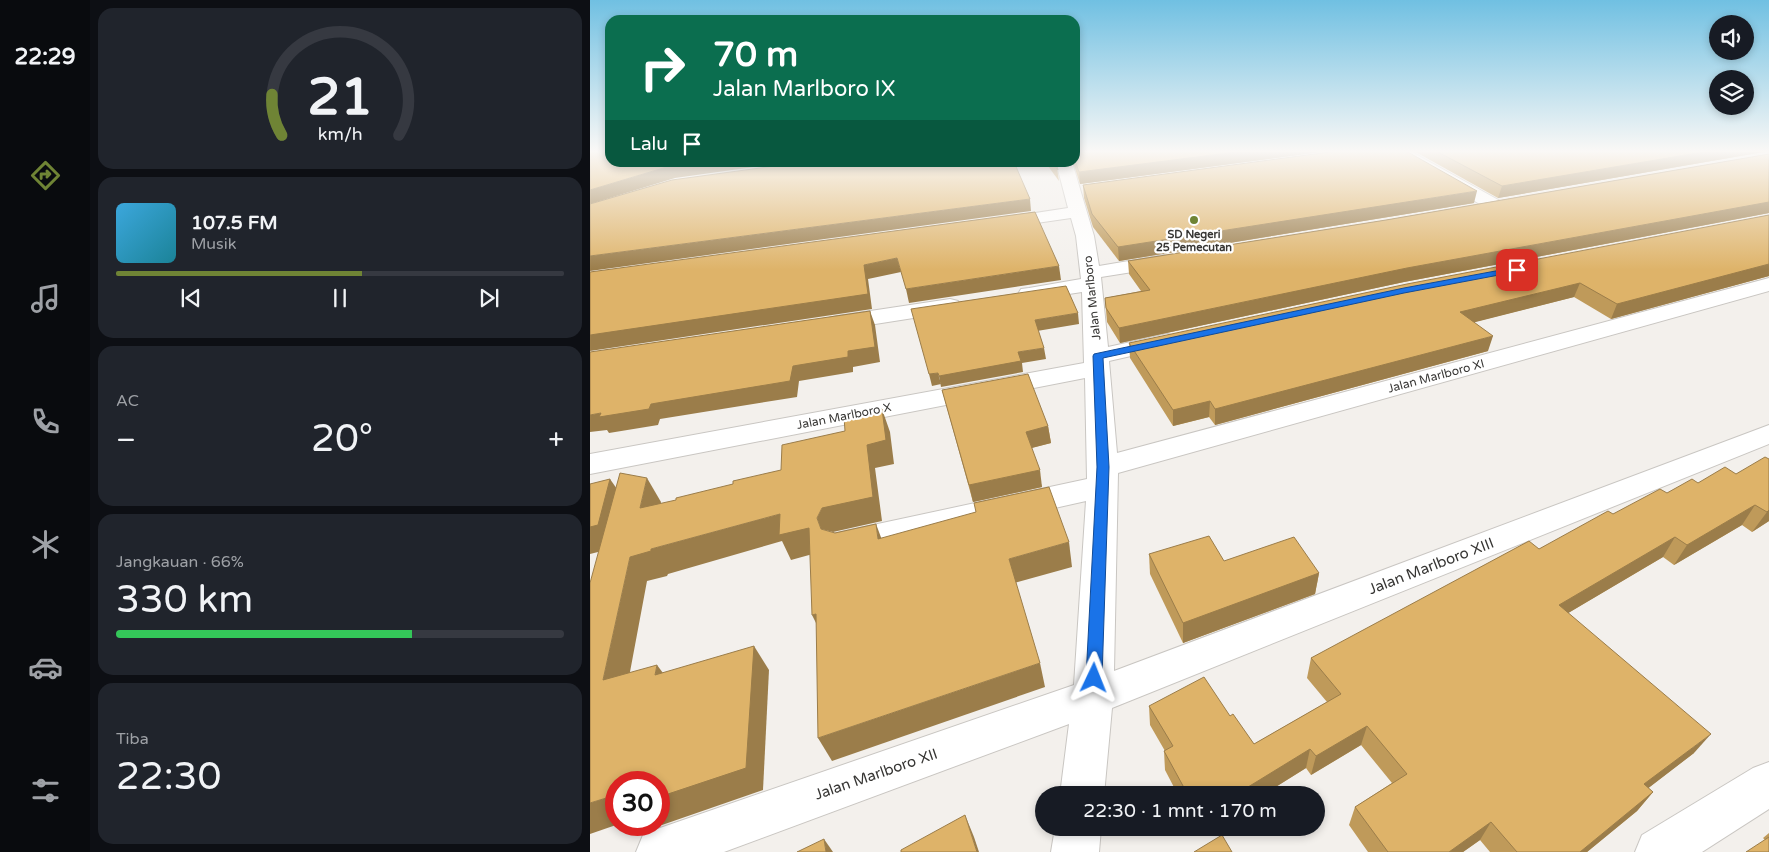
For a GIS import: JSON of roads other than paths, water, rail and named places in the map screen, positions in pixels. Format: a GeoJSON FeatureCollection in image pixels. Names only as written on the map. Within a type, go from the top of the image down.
{"type":"FeatureCollection","features":[{"type":"Feature","properties":{"kind":"street","name":"Jalan Marlboro"},"geometry":{"type":"LineString","coordinates":[[1076,191],[1079,198],[1091,278],[1098,362],[1102,477],[1093,698],[1083,786]]}},
{"type":"Feature","properties":{"kind":"street"},"geometry":{"type":"LineString","coordinates":[[1469,191],[1496,206]]}},
{"type":"Feature","properties":{"kind":"street"},"geometry":{"type":"LineString","coordinates":[[980,225],[1079,198]]}},
{"type":"Feature","properties":{"kind":"street"},"geometry":{"type":"LineString","coordinates":[[1470,210],[1515,202]]}},
{"type":"Feature","properties":{"kind":"street"},"geometry":{"type":"LineString","coordinates":[[1011,296],[1184,258]]}},
{"type":"Feature","properties":{"kind":"street","name":"Jalan Marlboro XI"},"geometry":{"type":"LineString","coordinates":[[845,543],[977,512],[1102,477],[1769,284]]}},
{"type":"Feature","properties":{"kind":"street"},"geometry":{"type":"LineString","coordinates":[[816,326],[973,302]]}},
{"type":"Feature","properties":{"kind":"street","name":"Jalan Marlboro X"},"geometry":{"type":"LineString","coordinates":[[590,464],[1098,362],[1183,338]]}},
{"type":"Feature","properties":{"kind":"street","name":"Jalan Marlboro XIII"},"geometry":{"type":"LineString","coordinates":[[1093,698],[1769,434]]}},
{"type":"Feature","properties":{"kind":"street","name":"Jalan Marlboro XII"},"geometry":{"type":"LineString","coordinates":[[660,852],[1093,698]]}},
{"type":"Feature","properties":{"kind":"street"},"geometry":{"type":"LineString","coordinates":[[1659,852],[1769,784]]}},
{"type":"Feature","properties":{"kind":"street"},"geometry":{"type":"LineString","coordinates":[[1075,852],[1077,836]]}},
{"type":"Feature","properties":{"kind":"place","name":"SD Negeri 25 Pemecutan"},"geometry":{"type":"Point","coordinates":[1194,220]}}]}
